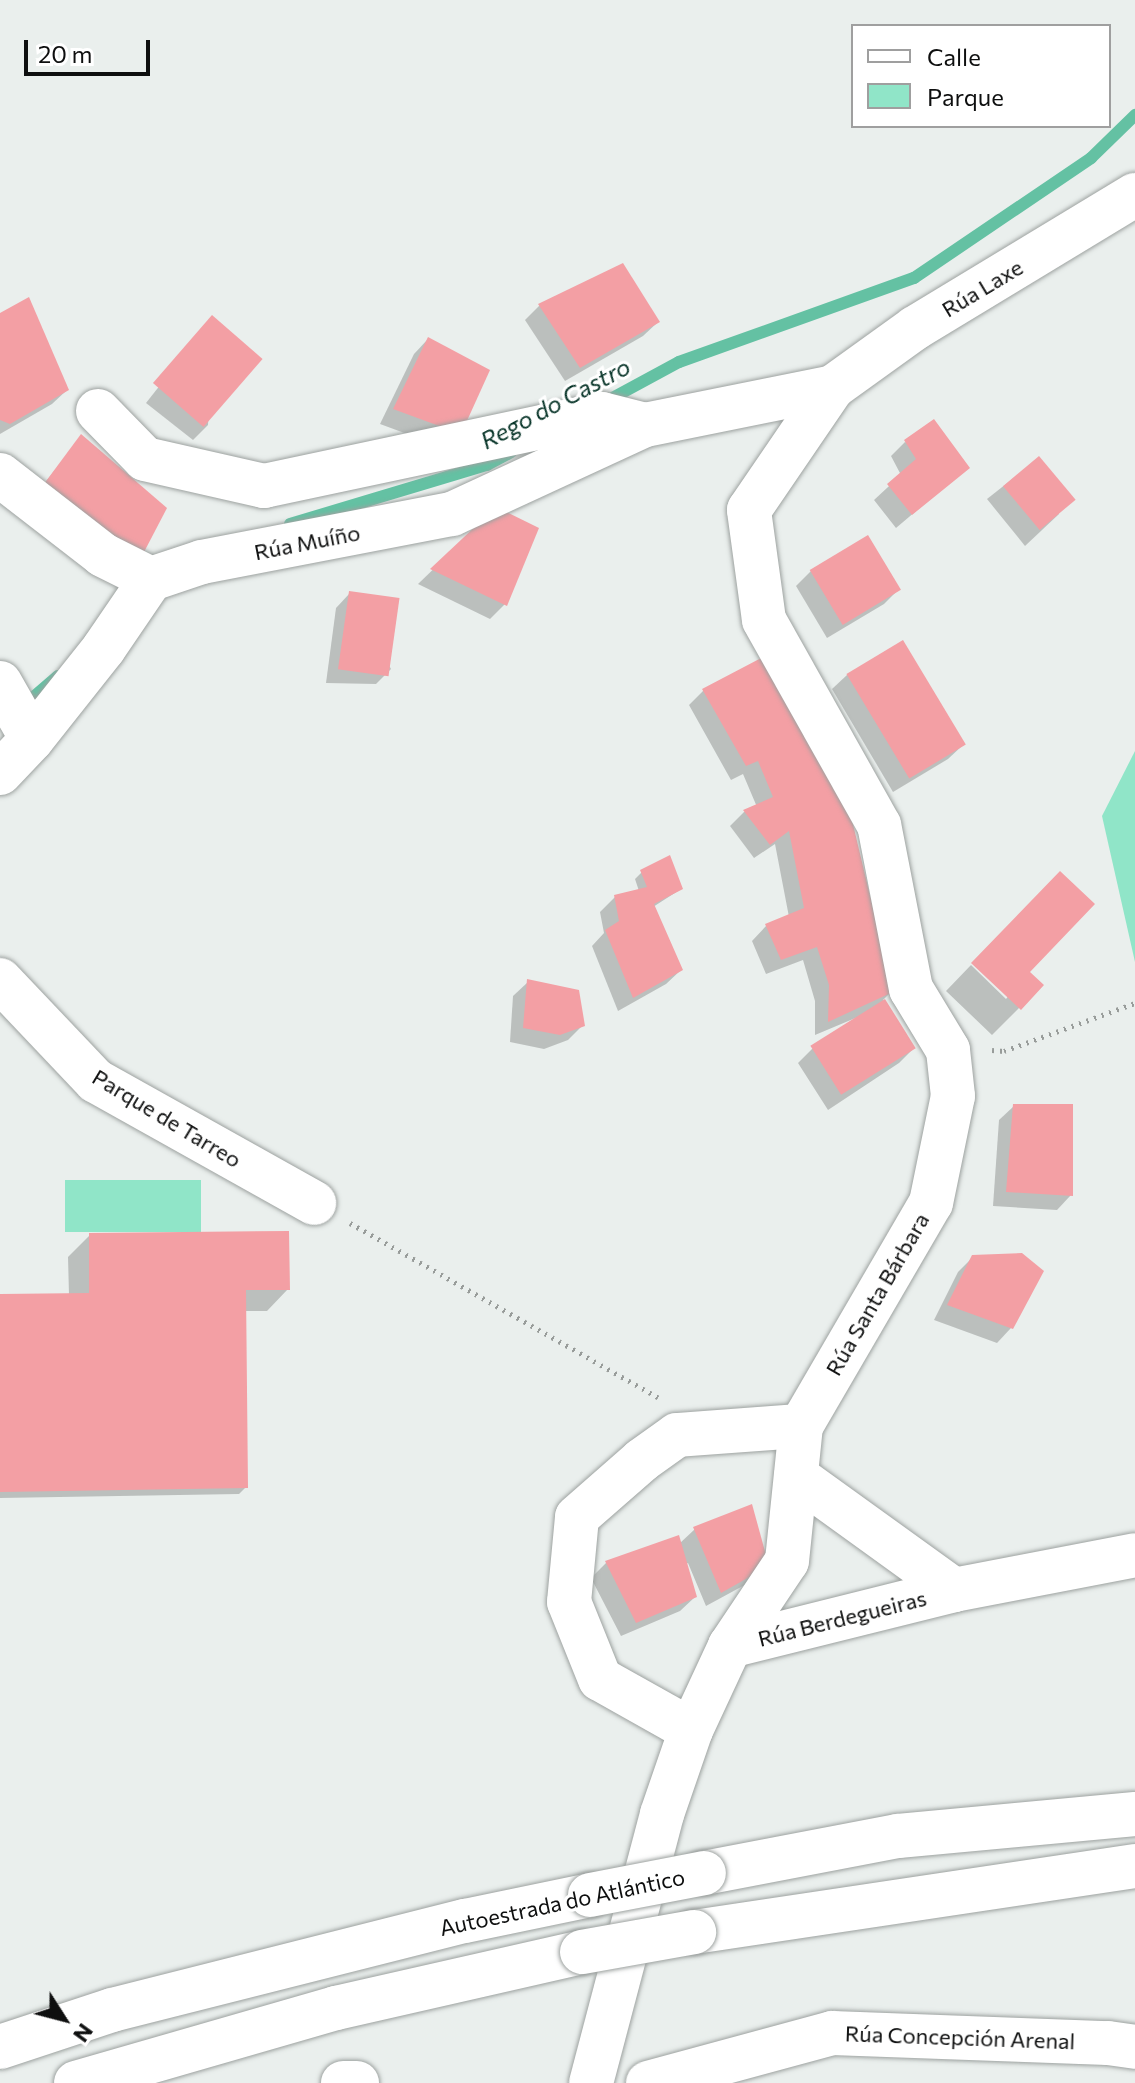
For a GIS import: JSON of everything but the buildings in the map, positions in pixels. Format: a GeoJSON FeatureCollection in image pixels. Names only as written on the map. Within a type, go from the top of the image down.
{"type":"FeatureCollection","features":[{"type":"Feature","properties":{"kind":"main road","name":"Rúa Laxe"},"geometry":{"type":"LineString","coordinates":[[833,387],[915,328],[1135,195]]}},
{"type":"Feature","properties":{"kind":"main road","name":"Rúa Muíño"},"geometry":{"type":"LineString","coordinates":[[151,579],[202,562],[452,514],[645,425],[833,387]]}},
{"type":"Feature","properties":{"kind":"main road","name":"Rúa Santa Bárbara"},"geometry":{"type":"LineString","coordinates":[[591,2083],[662,1814],[691,1730],[730,1646],[787,1561],[801,1426],[931,1203],[953,1096],[948,1050],[911,989],[879,825],[764,620],[749,510],[833,387]]}},
{"type":"Feature","properties":{"kind":"main road","name":"Rúa Muíño"},"geometry":{"type":"LineString","coordinates":[[98,411],[145,459],[264,486],[602,414],[645,425]]}},
{"type":"Feature","properties":{"kind":"main road"},"geometry":{"type":"LineString","coordinates":[[0,475],[103,555],[151,579],[104,648],[32,739],[0,773]]}},
{"type":"Feature","properties":{"kind":"main road"},"geometry":{"type":"LineString","coordinates":[[0,683],[32,739]]}},
{"type":"Feature","properties":{"kind":"main road","name":"Parque de Tarreo"},"geometry":{"type":"LineString","coordinates":[[0,980],[96,1081],[314,1203]]}},
{"type":"Feature","properties":{"kind":"main road"},"geometry":{"type":"LineString","coordinates":[[691,1730],[600,1679],[569,1602],[577,1517],[642,1460],[677,1435],[801,1426]]}},
{"type":"Feature","properties":{"kind":"main road","name":"Rúa Berdegueiras"},"geometry":{"type":"LineString","coordinates":[[796,1476],[954,1590]]}},
{"type":"Feature","properties":{"kind":"main road","name":"Rúa Berdegueiras"},"geometry":{"type":"LineString","coordinates":[[730,1646],[954,1590],[1135,1555]]}},
{"type":"Feature","properties":{"kind":"main road","name":"Autoestrada do Atlántico"},"geometry":{"type":"LineString","coordinates":[[0,2047],[112,2010],[465,1921],[590,1895],[898,1836],[1135,1814]]}},
{"type":"Feature","properties":{"kind":"main road"},"geometry":{"type":"LineString","coordinates":[[76,2083],[336,2008],[582,1952],[694,1932],[1135,1866]]}},
{"type":"Feature","properties":{"kind":"main road","name":"Rúa Concepción Arenal"},"geometry":{"type":"LineString","coordinates":[[648,2083],[832,2033],[1108,2043],[1135,2047]]}},
{"type":"Feature","properties":{"kind":"main road"},"geometry":{"type":"LineString","coordinates":[[343,2083],[357,2083]]}},
{"type":"Feature","properties":{"kind":"path"},"geometry":{"type":"LineString","coordinates":[[948,1050],[1004,1051],[1135,1004]]}},
{"type":"Feature","properties":{"kind":"path"},"geometry":{"type":"LineString","coordinates":[[314,1203],[660,1398],[677,1435]]}},
{"type":"Feature","properties":{"kind":"green space"},"geometry":{"type":"Polygon","coordinates":[[[1135,751],[1135,962],[1102,816],[1135,751]]]}},
{"type":"Feature","properties":{"kind":"green space"},"geometry":{"type":"Polygon","coordinates":[[[65,1180],[201,1180],[201,1232],[65,1232],[65,1180]]]}},
{"type":"Feature","properties":{"kind":"waterway","name":"Rego do Castro"},"geometry":{"type":"LineString","coordinates":[[605,402],[679,362],[914,278],[1091,158],[1135,115]]}},
{"type":"Feature","properties":{"kind":"waterway","name":"Rego do Castro"},"geometry":{"type":"LineString","coordinates":[[290,524],[487,465],[511,452]]}},
{"type":"Feature","properties":{"kind":"waterway","name":"Rego do Castro"},"geometry":{"type":"LineString","coordinates":[[23,706],[58,676]]}}]}
